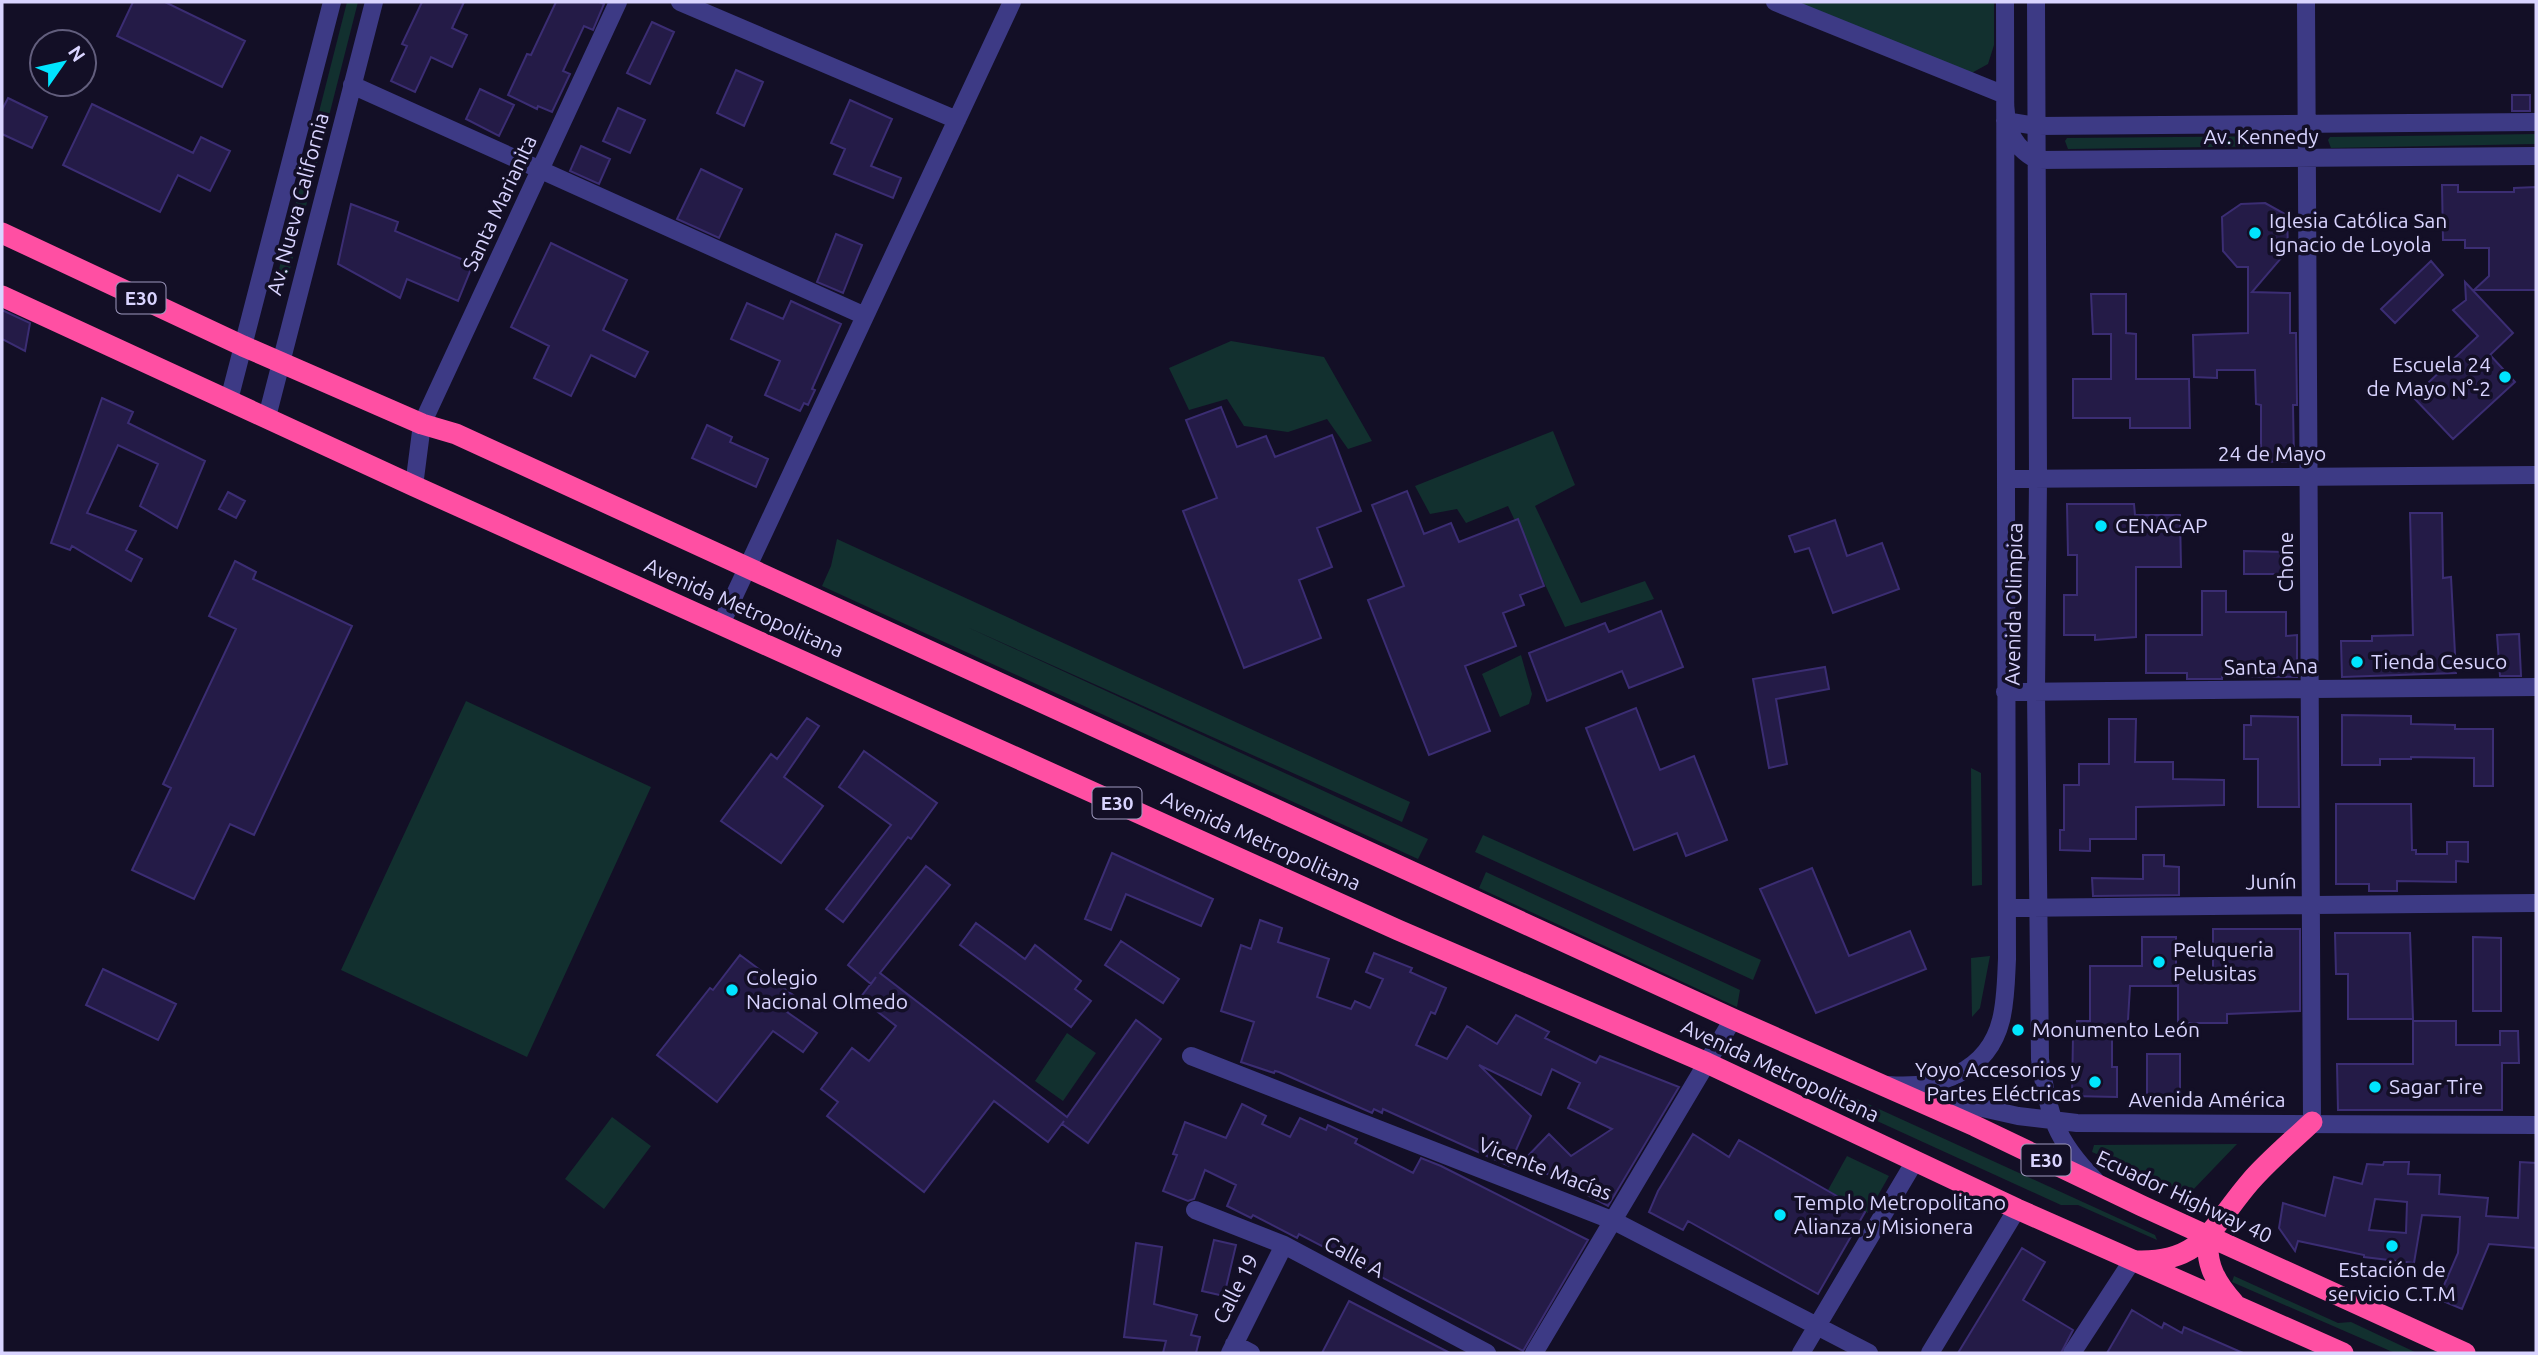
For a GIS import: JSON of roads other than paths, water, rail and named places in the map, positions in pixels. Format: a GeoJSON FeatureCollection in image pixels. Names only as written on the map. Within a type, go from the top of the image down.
{"type":"FeatureCollection","features":[{"type":"Feature","properties":{"kind":"highway","name":"E30"},"geometry":{"type":"LineString","coordinates":[[2,233],[243,346],[422,424]]}},
{"type":"Feature","properties":{"kind":"highway","name":"Avenida Metropolitana"},"geometry":{"type":"LineString","coordinates":[[2,296],[414,486],[1398,930],[1707,1063],[2017,1209],[2235,1304]]}},
{"type":"Feature","properties":{"kind":"highway","name":"Avenida Metropolitana"},"geometry":{"type":"LineString","coordinates":[[422,424],[456,434],[1733,1019],[1882,1084]]}},
{"type":"Feature","properties":{"kind":"highway","name":"Ecuador Highway 40"},"geometry":{"type":"LineString","coordinates":[[1882,1084],[2208,1237],[2465,1353]]}},
{"type":"Feature","properties":{"kind":"highway"},"geometry":{"type":"LineString","coordinates":[[2132,1261],[2173,1257],[2199,1245],[2251,1181],[2312,1122]]}},
{"type":"Feature","properties":{"kind":"highway"},"geometry":{"type":"LineString","coordinates":[[2208,1237],[2208,1259],[2213,1273],[2220,1288],[2235,1304]]}},
{"type":"Feature","properties":{"kind":"highway","name":"E30"},"geometry":{"type":"LineString","coordinates":[[2235,1304],[2343,1353]]}},
{"type":"Feature","properties":{"kind":"street","name":"Av. Nueva California"},"geometry":{"type":"LineString","coordinates":[[229,400],[332,2]]}},
{"type":"Feature","properties":{"kind":"street","name":"Av. Nueva California"},"geometry":{"type":"LineString","coordinates":[[267,417],[374,2]]}},
{"type":"Feature","properties":{"kind":"street","name":"Santa Marianita"},"geometry":{"type":"LineString","coordinates":[[414,486],[422,424],[618,2]]}},
{"type":"Feature","properties":{"kind":"street"},"geometry":{"type":"LineString","coordinates":[[680,2],[957,120]]}},
{"type":"Feature","properties":{"kind":"street"},"geometry":{"type":"LineString","coordinates":[[721,624],[1012,2]]}},
{"type":"Feature","properties":{"kind":"street"},"geometry":{"type":"LineString","coordinates":[[1775,2],[2006,95]]}},
{"type":"Feature","properties":{"kind":"street"},"geometry":{"type":"LineString","coordinates":[[2005,2],[2006,121],[2020,148],[2037,160]]}},
{"type":"Feature","properties":{"kind":"street","name":"Avenida Olimpica"},"geometry":{"type":"LineString","coordinates":[[2036,2],[2036,692],[2040,1059],[2045,1097],[2052,1121],[2072,1155],[2103,1187]]}},
{"type":"Feature","properties":{"kind":"street","name":"Chone"},"geometry":{"type":"LineString","coordinates":[[2306,2],[2312,1122]]}},
{"type":"Feature","properties":{"kind":"street"},"geometry":{"type":"LineString","coordinates":[[352,85],[865,316]]}},
{"type":"Feature","properties":{"kind":"street","name":"Avenida Olimpica"},"geometry":{"type":"LineString","coordinates":[[1882,1084],[1931,1084],[1954,1076],[1976,1063],[1992,1043],[2005,1000],[2008,479],[2006,121]]}},
{"type":"Feature","properties":{"kind":"street","name":"Av. Kennedy"},"geometry":{"type":"LineString","coordinates":[[2006,121],[2036,126],[2536,122]]}},
{"type":"Feature","properties":{"kind":"street","name":"Av. Kennedy"},"geometry":{"type":"LineString","coordinates":[[2037,160],[2307,160],[2536,156]]}},
{"type":"Feature","properties":{"kind":"street","name":"24 de Mayo"},"geometry":{"type":"LineString","coordinates":[[2008,479],[2536,475]]}},
{"type":"Feature","properties":{"kind":"street","name":"Santa Ana"},"geometry":{"type":"LineString","coordinates":[[2006,692],[2536,687]]}},
{"type":"Feature","properties":{"kind":"street","name":"Junín"},"geometry":{"type":"LineString","coordinates":[[2007,908],[2536,903]]}},
{"type":"Feature","properties":{"kind":"street"},"geometry":{"type":"LineString","coordinates":[[1534,1353],[1733,1019]]}},
{"type":"Feature","properties":{"kind":"street","name":"Vicente Macías"},"geometry":{"type":"LineString","coordinates":[[1191,1056],[1614,1221],[1869,1353]]}},
{"type":"Feature","properties":{"kind":"street","name":"Avenida América"},"geometry":{"type":"LineString","coordinates":[[1882,1084],[1980,1109],[2052,1121],[2108,1124],[2312,1122],[2536,1125]]}},
{"type":"Feature","properties":{"kind":"street"},"geometry":{"type":"LineString","coordinates":[[1801,1353],[1915,1161]]}},
{"type":"Feature","properties":{"kind":"street"},"geometry":{"type":"LineString","coordinates":[[1930,1353],[2017,1209]]}},
{"type":"Feature","properties":{"kind":"street","name":"Calle A"},"geometry":{"type":"LineString","coordinates":[[1195,1210],[1284,1245],[1487,1353]]}},
{"type":"Feature","properties":{"kind":"street","name":"Calle 19"},"geometry":{"type":"LineString","coordinates":[[1232,1349],[1284,1245]]}},
{"type":"Feature","properties":{"kind":"street"},"geometry":{"type":"LineString","coordinates":[[2073,1353],[2132,1261]]}},
{"type":"Feature","properties":{"kind":"street"},"geometry":{"type":"LineString","coordinates":[[1232,1349],[1251,1353]]}},
{"type":"Feature","properties":{"kind":"place","name":"Iglesia Católica San Ignacio de Loyola"},"geometry":{"type":"Point","coordinates":[2255,233]}},
{"type":"Feature","properties":{"kind":"place","name":"Escuela 24 de Mayo N°-2"},"geometry":{"type":"Point","coordinates":[2505,377]}},
{"type":"Feature","properties":{"kind":"place","name":"CENACAP"},"geometry":{"type":"Point","coordinates":[2101,526]}},
{"type":"Feature","properties":{"kind":"place","name":"Tienda Cesuco"},"geometry":{"type":"Point","coordinates":[2357,662]}},
{"type":"Feature","properties":{"kind":"place","name":"Peluqueria Pelusitas"},"geometry":{"type":"Point","coordinates":[2159,962]}},
{"type":"Feature","properties":{"kind":"place","name":"Colegio Nacional Olmedo"},"geometry":{"type":"Point","coordinates":[732,990]}},
{"type":"Feature","properties":{"kind":"place","name":"Monumento León"},"geometry":{"type":"Point","coordinates":[2018,1030]}},
{"type":"Feature","properties":{"kind":"place","name":"Yoyo Accesorios y Partes Eléctricas"},"geometry":{"type":"Point","coordinates":[2095,1082]}},
{"type":"Feature","properties":{"kind":"place","name":"Sagar Tire"},"geometry":{"type":"Point","coordinates":[2375,1087]}},
{"type":"Feature","properties":{"kind":"place","name":"Templo Metropolitano Alianza y Misionera"},"geometry":{"type":"Point","coordinates":[1780,1215]}},
{"type":"Feature","properties":{"kind":"place","name":"Estación de servicio C.T.M"},"geometry":{"type":"Point","coordinates":[2392,1246]}}]}
